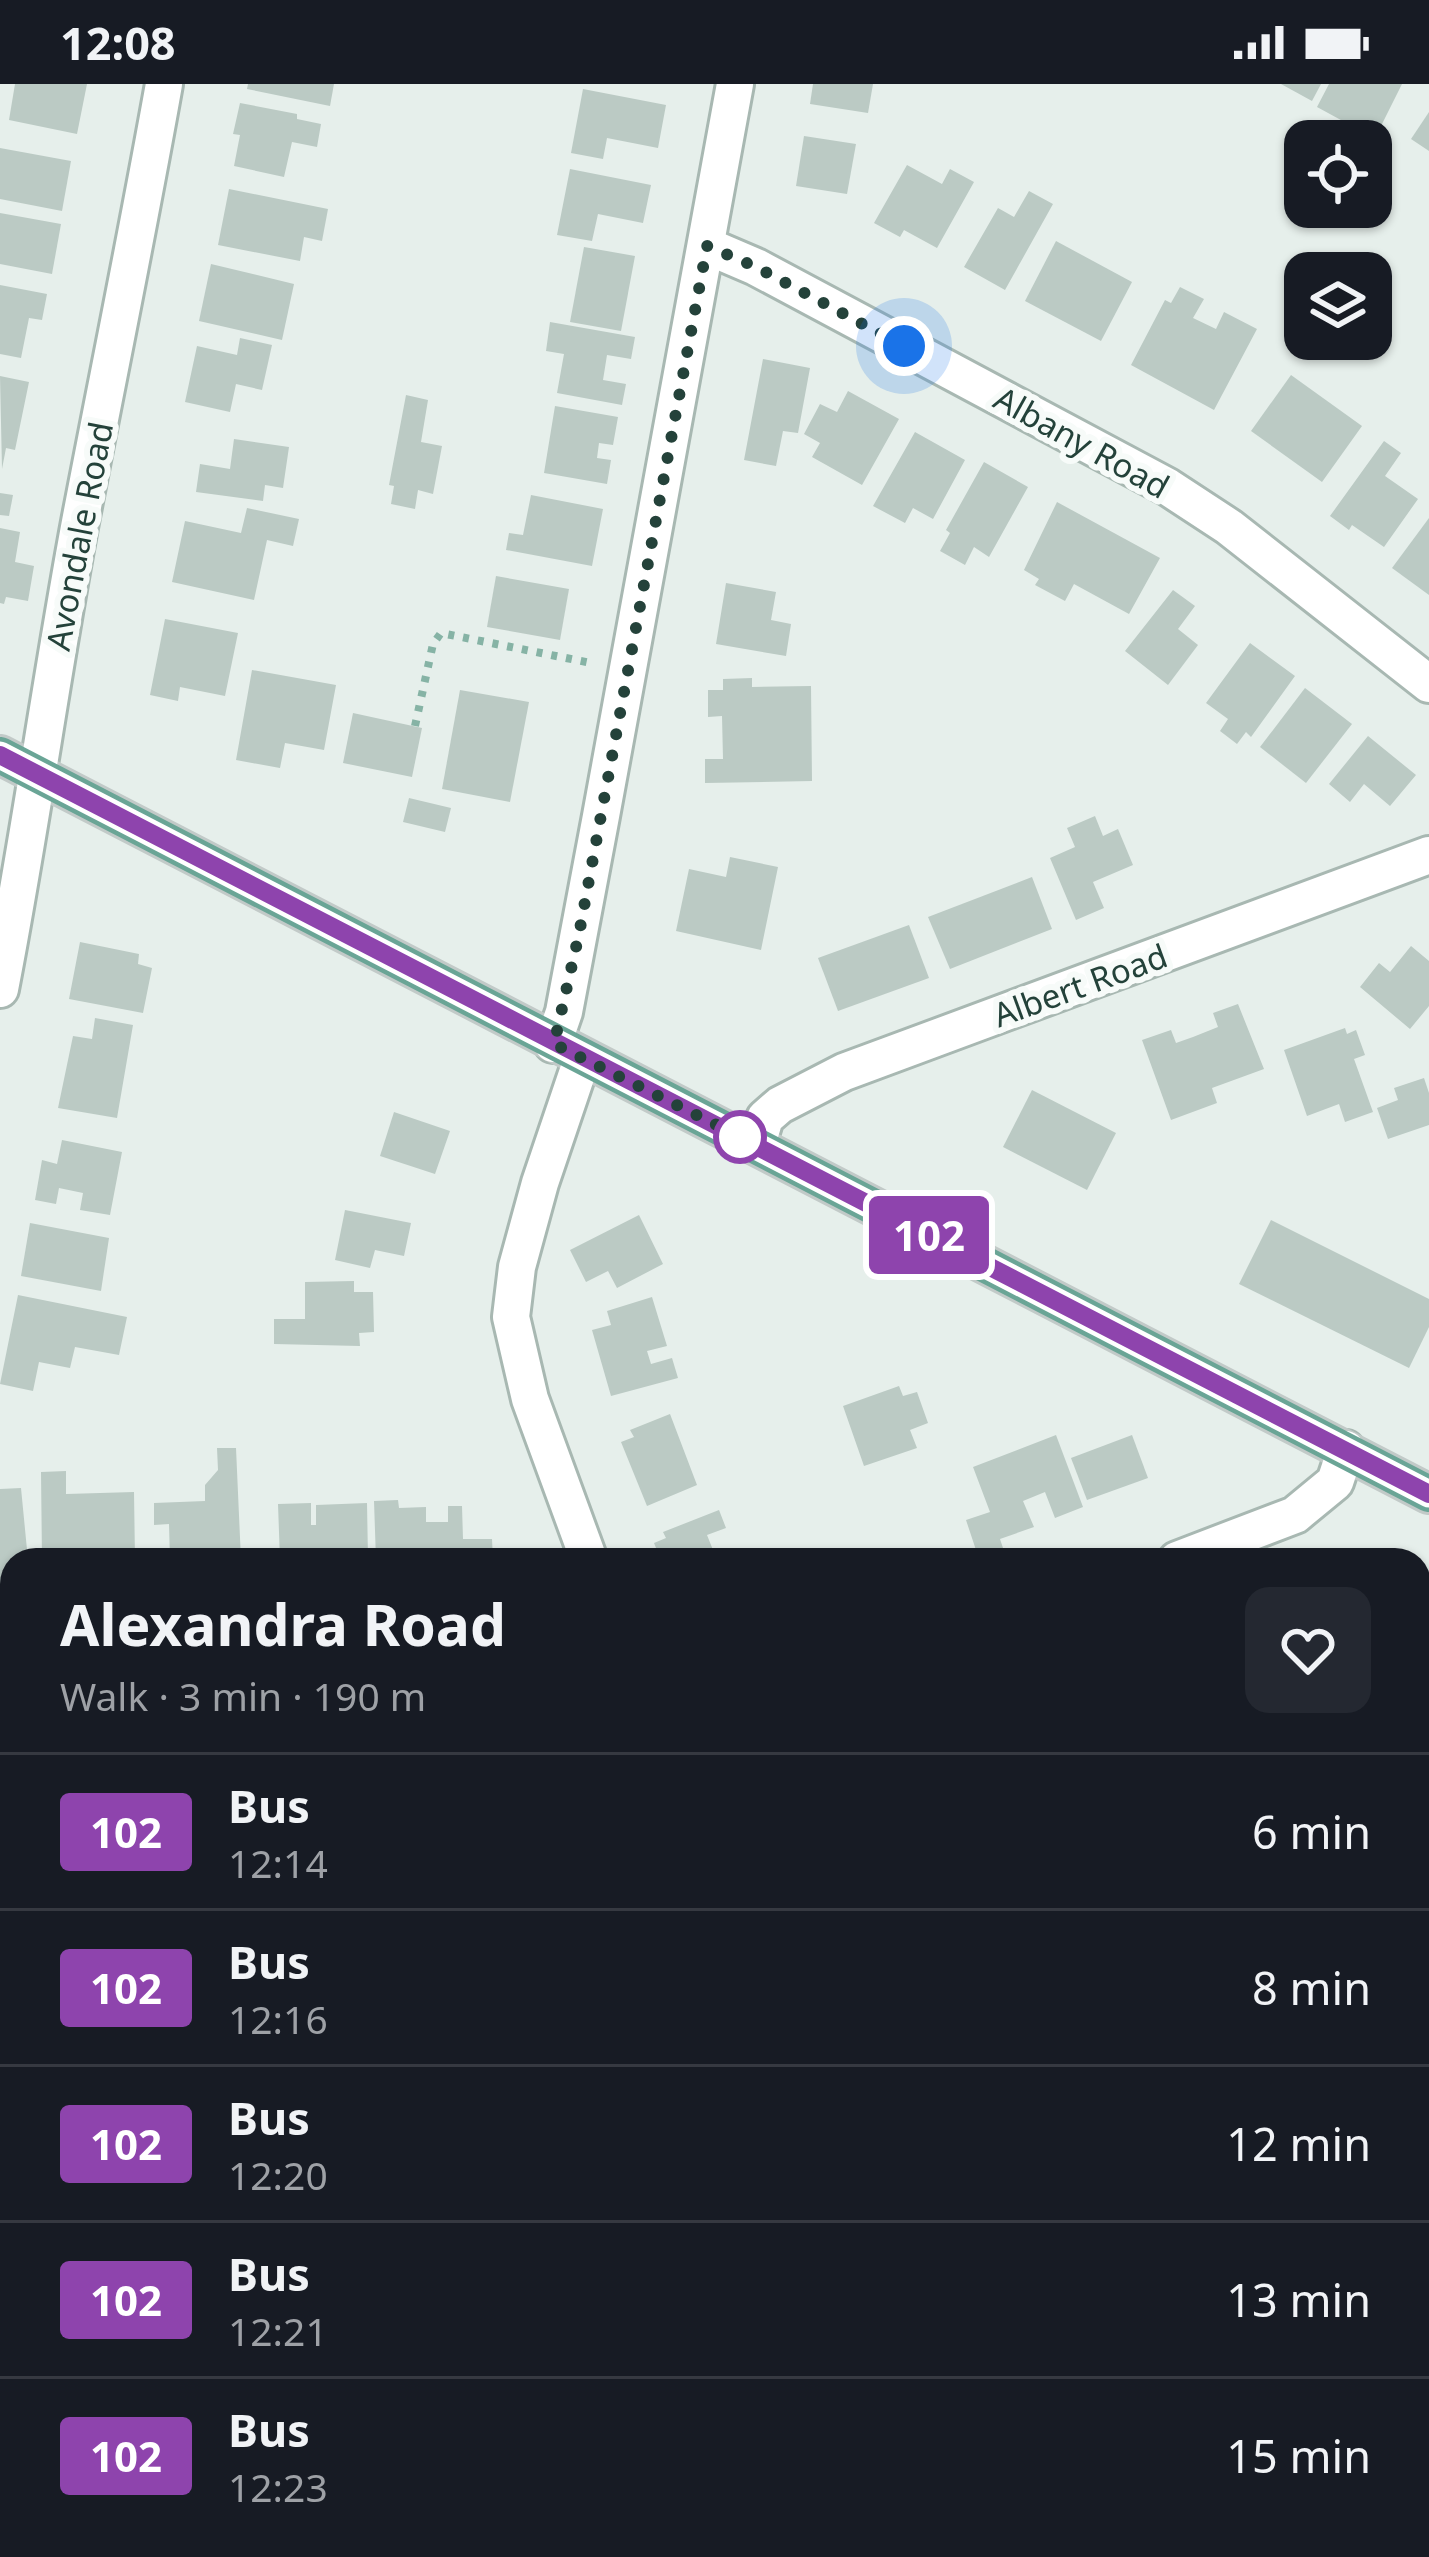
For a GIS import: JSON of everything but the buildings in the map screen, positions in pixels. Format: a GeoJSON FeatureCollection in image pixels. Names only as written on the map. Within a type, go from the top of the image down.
{"type":"FeatureCollection","features":[{"type":"Feature","properties":{"kind":"main road"},"geometry":{"type":"LineString","coordinates":[[0,755],[1429,1494]]}},
{"type":"Feature","properties":{"kind":"street","name":"Avondale Road"},"geometry":{"type":"LineString","coordinates":[[0,989],[31,827],[35,773],[164,84]]}},
{"type":"Feature","properties":{"kind":"street"},"geometry":{"type":"LineString","coordinates":[[585,1548],[530,1399],[511,1317],[518,1267],[568,1052],[564,1012],[735,84]]}},
{"type":"Feature","properties":{"kind":"street","name":"Albany Road"},"geometry":{"type":"LineString","coordinates":[[707,246],[776,278],[1168,488],[1248,541],[1429,684]]}},
{"type":"Feature","properties":{"kind":"street","name":"Albert Road"},"geometry":{"type":"LineString","coordinates":[[757,1145],[765,1118],[780,1105],[844,1072],[1429,855]]}},
{"type":"Feature","properties":{"kind":"street"},"geometry":{"type":"LineString","coordinates":[[1210,1548],[1309,1506],[1335,1482],[1346,1449]]}},
{"type":"Feature","properties":{"kind":"path"},"geometry":{"type":"LineString","coordinates":[[416,726],[433,644],[441,633],[628,670]]}},
{"type":"Feature","properties":{"kind":"bus line","name":"102"},"geometry":{"type":"LineString","coordinates":[[0,755],[1429,1494]]}},
{"type":"Feature","properties":{"kind":"route"},"geometry":{"type":"LineString","coordinates":[[740,1137],[757,1145],[554,1044],[579,934],[707,246],[904,346]]}}]}
